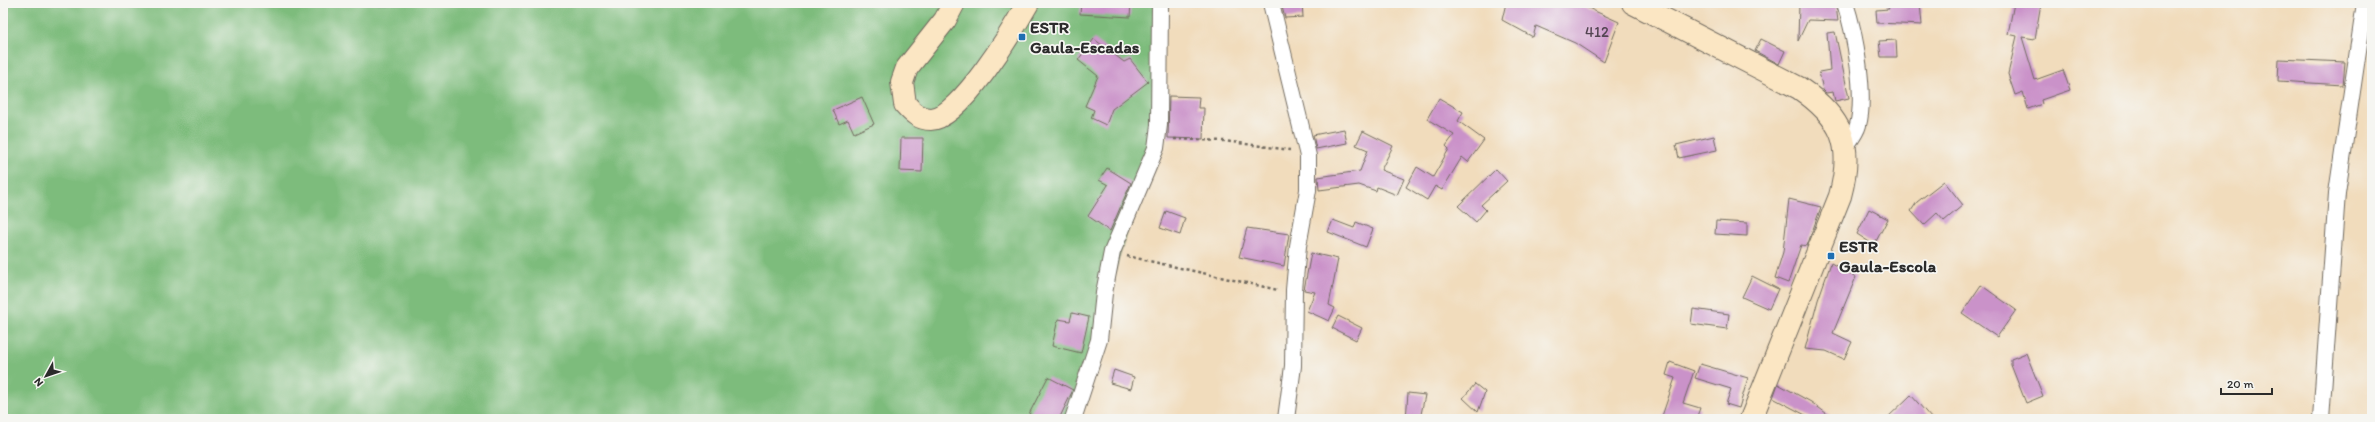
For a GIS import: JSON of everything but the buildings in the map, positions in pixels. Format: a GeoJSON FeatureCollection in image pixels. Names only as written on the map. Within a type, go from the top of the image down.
{"type":"FeatureCollection","features":[{"type":"Feature","properties":{"kind":"main road"},"geometry":{"type":"LineString","coordinates":[[954,3],[945,20],[907,68],[902,82],[905,104],[919,116],[931,119],[942,115],[966,94],[1000,49],[1028,3]]}},
{"type":"Feature","properties":{"kind":"main road"},"geometry":{"type":"LineString","coordinates":[[1633,3],[1799,88],[1817,100],[1831,114],[1845,147],[1847,172],[1840,196],[1751,419]]}},
{"type":"Feature","properties":{"kind":"street"},"geometry":{"type":"LineString","coordinates":[[1073,419],[1099,340],[1104,293],[1112,252],[1149,167],[1157,138],[1159,125],[1160,3]]}},
{"type":"Feature","properties":{"kind":"street"},"geometry":{"type":"LineString","coordinates":[[1271,3],[1306,152],[1309,174],[1308,190],[1298,246],[1294,294],[1293,366],[1286,419]]}},
{"type":"Feature","properties":{"kind":"street"},"geometry":{"type":"LineString","coordinates":[[1845,3],[1851,19],[1861,105],[1858,126],[1845,147]]}},
{"type":"Feature","properties":{"kind":"street"},"geometry":{"type":"LineString","coordinates":[[2321,419],[2338,193],[2365,3]]}},
{"type":"Feature","properties":{"kind":"path"},"geometry":{"type":"LineString","coordinates":[[1157,138],[1224,141],[1306,152]]}},
{"type":"Feature","properties":{"kind":"path"},"geometry":{"type":"LineString","coordinates":[[1112,252],[1294,294]]}},
{"type":"Feature","properties":{"kind":"green space"},"geometry":{"type":"Polygon","coordinates":[[[3,3],[1162,3],[1159,125],[1070,419],[3,419],[3,3]]]}},
{"type":"Feature","properties":{"kind":"place","name":"ESTR Gaula-Escadas"},"geometry":{"type":"Point","coordinates":[1022,37]}},
{"type":"Feature","properties":{"kind":"place","name":"ESTR Gaula-Escola"},"geometry":{"type":"Point","coordinates":[1831,256]}}]}
